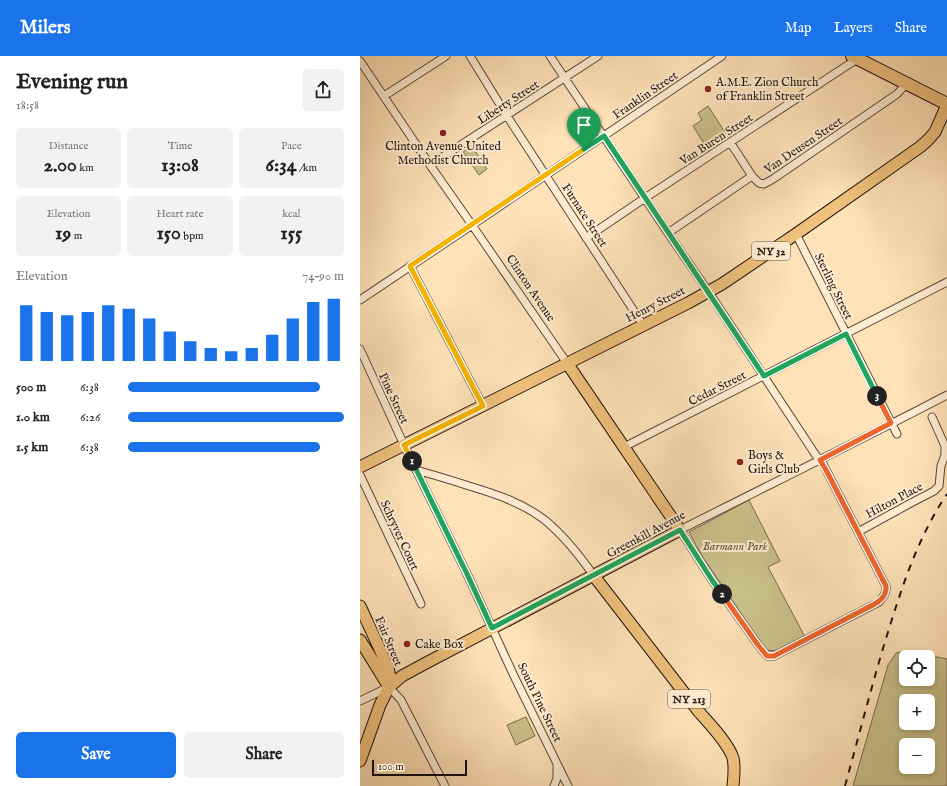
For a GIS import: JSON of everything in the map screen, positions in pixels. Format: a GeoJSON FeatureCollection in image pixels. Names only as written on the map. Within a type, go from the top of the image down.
{"type":"FeatureCollection","features":[{"type":"Feature","properties":{"kind":"highway","name":"NY 32"},"geometry":{"type":"LineString","coordinates":[[855,57],[947,104]]}},
{"type":"Feature","properties":{"kind":"main road","name":"Henry Street"},"geometry":{"type":"LineString","coordinates":[[360,467],[722,284],[920,147],[935,132],[947,104]]}},
{"type":"Feature","properties":{"kind":"main road","name":"Clinton Avenue"},"geometry":{"type":"LineString","coordinates":[[568,363],[680,530]]}},
{"type":"Feature","properties":{"kind":"main road","name":"Greenkill Avenue"},"geometry":{"type":"LineString","coordinates":[[389,687],[402,676],[680,530]]}},
{"type":"Feature","properties":{"kind":"main road","name":"NY 213"},"geometry":{"type":"LineString","coordinates":[[594,576],[699,712],[713,727],[728,747],[732,757],[734,769],[733,786]]}},
{"type":"Feature","properties":{"kind":"main road","name":"Fair Street"},"geometry":{"type":"LineString","coordinates":[[360,606],[388,667],[390,677],[389,687]]}},
{"type":"Feature","properties":{"kind":"main road"},"geometry":{"type":"LineString","coordinates":[[360,640],[389,687],[380,705],[360,761]]}},
{"type":"Feature","properties":{"kind":"street"},"geometry":{"type":"LineString","coordinates":[[384,96],[446,56]]}},
{"type":"Feature","properties":{"kind":"street","name":"Furnace Street"},"geometry":{"type":"LineString","coordinates":[[470,56],[507,116],[643,325]]}},
{"type":"Feature","properties":{"kind":"street"},"geometry":{"type":"LineString","coordinates":[[550,56],[764,376],[810,448],[828,472],[886,588],[885,595],[879,602],[774,656],[767,656],[712,580],[680,530]]}},
{"type":"Feature","properties":{"kind":"street","name":"Liberty Street"},"geometry":{"type":"LineString","coordinates":[[430,165],[598,56]]}},
{"type":"Feature","properties":{"kind":"street","name":"Franklin Street"},"geometry":{"type":"LineString","coordinates":[[360,300],[722,56]]}},
{"type":"Feature","properties":{"kind":"street","name":"Van Buren Street"},"geometry":{"type":"LineString","coordinates":[[586,238],[855,57]]}},
{"type":"Feature","properties":{"kind":"street","name":"Clinton Avenue"},"geometry":{"type":"LineString","coordinates":[[360,61],[430,165],[568,363]]}},
{"type":"Feature","properties":{"kind":"street","name":"Van Deusen Street"},"geometry":{"type":"LineString","coordinates":[[668,233],[752,176],[758,183],[764,184],[773,179],[897,94],[907,84]]}},
{"type":"Feature","properties":{"kind":"street"},"geometry":{"type":"LineString","coordinates":[[730,142],[752,176]]}},
{"type":"Feature","properties":{"kind":"street","name":"Sterling Street"},"geometry":{"type":"LineString","coordinates":[[796,234],[896,434]]}},
{"type":"Feature","properties":{"kind":"street"},"geometry":{"type":"LineString","coordinates":[[410,266],[483,406]]}},
{"type":"Feature","properties":{"kind":"street","name":"Cedar Street"},"geometry":{"type":"LineString","coordinates":[[624,447],[947,282]]}},
{"type":"Feature","properties":{"kind":"street","name":"Pine Street"},"geometry":{"type":"LineString","coordinates":[[360,349],[404,445],[492,628]]}},
{"type":"Feature","properties":{"kind":"street","name":"Greenkill Avenue"},"geometry":{"type":"LineString","coordinates":[[680,530],[947,394]]}},
{"type":"Feature","properties":{"kind":"street","name":"Hilton Place"},"geometry":{"type":"LineString","coordinates":[[858,532],[934,491],[939,486],[945,455],[945,446],[932,417]]}},
{"type":"Feature","properties":{"kind":"street"},"geometry":{"type":"LineString","coordinates":[[416,470],[496,494],[522,506],[545,521],[561,535],[594,576]]}},
{"type":"Feature","properties":{"kind":"street","name":"Schryver Court"},"geometry":{"type":"LineString","coordinates":[[360,475],[420,604]]}},
{"type":"Feature","properties":{"kind":"street","name":"South Pine Street"},"geometry":{"type":"LineString","coordinates":[[492,628],[568,786]]}},
{"type":"Feature","properties":{"kind":"street"},"geometry":{"type":"LineString","coordinates":[[389,687],[401,700],[445,786]]}},
{"type":"Feature","properties":{"kind":"street","name":"Greenkill Avenue"},"geometry":{"type":"LineString","coordinates":[[360,702],[389,687]]}},
{"type":"Feature","properties":{"kind":"street"},"geometry":{"type":"LineString","coordinates":[[554,786],[557,778],[558,764]]}},
{"type":"Feature","properties":{"kind":"green space"},"geometry":{"type":"Polygon","coordinates":[[[708,106],[728,137],[708,150],[693,126],[702,120],[698,113],[708,106]]]}},
{"type":"Feature","properties":{"kind":"green space"},"geometry":{"type":"Polygon","coordinates":[[[472,146],[487,169],[479,175],[463,152],[472,146]]]}},
{"type":"Feature","properties":{"kind":"green space","name":"Barmann Park"},"geometry":{"type":"Polygon","coordinates":[[[749,500],[780,561],[768,567],[805,637],[776,651],[767,650],[764,647],[702,556],[689,532],[749,500]]]}},
{"type":"Feature","properties":{"kind":"green space"},"geometry":{"type":"Polygon","coordinates":[[[899,652],[899,686],[935,686],[935,657],[947,659],[947,786],[853,786],[888,665],[896,653],[899,652]]]}},
{"type":"Feature","properties":{"kind":"green space"},"geometry":{"type":"Polygon","coordinates":[[[526,717],[535,736],[516,745],[507,725],[526,717]]]}},
{"type":"Feature","properties":{"kind":"railway"},"geometry":{"type":"LineString","coordinates":[[845,786],[890,625],[903,586],[926,530],[947,494]]}},
{"type":"Feature","properties":{"kind":"place","name":"A.M.E. Zion Church of Franklin Street"},"geometry":{"type":"Point","coordinates":[708,89]}},
{"type":"Feature","properties":{"kind":"place","name":"Clinton Avenue United Methodist Church"},"geometry":{"type":"Point","coordinates":[443,133]}},
{"type":"Feature","properties":{"kind":"place","name":"Boys & Girls Club"},"geometry":{"type":"Point","coordinates":[740,462]}},
{"type":"Feature","properties":{"kind":"place","name":"Cake Box"},"geometry":{"type":"Point","coordinates":[407,644]}},
{"type":"Feature","properties":{"kind":"route"},"geometry":{"type":"LineString","coordinates":[[604,136],[764,376],[846,334],[891,423],[820,460],[886,586],[885,595],[879,602],[774,656],[767,656],[758,645],[712,580],[680,530],[492,628],[404,445],[483,406],[410,266],[584,149],[604,136]]}}]}
